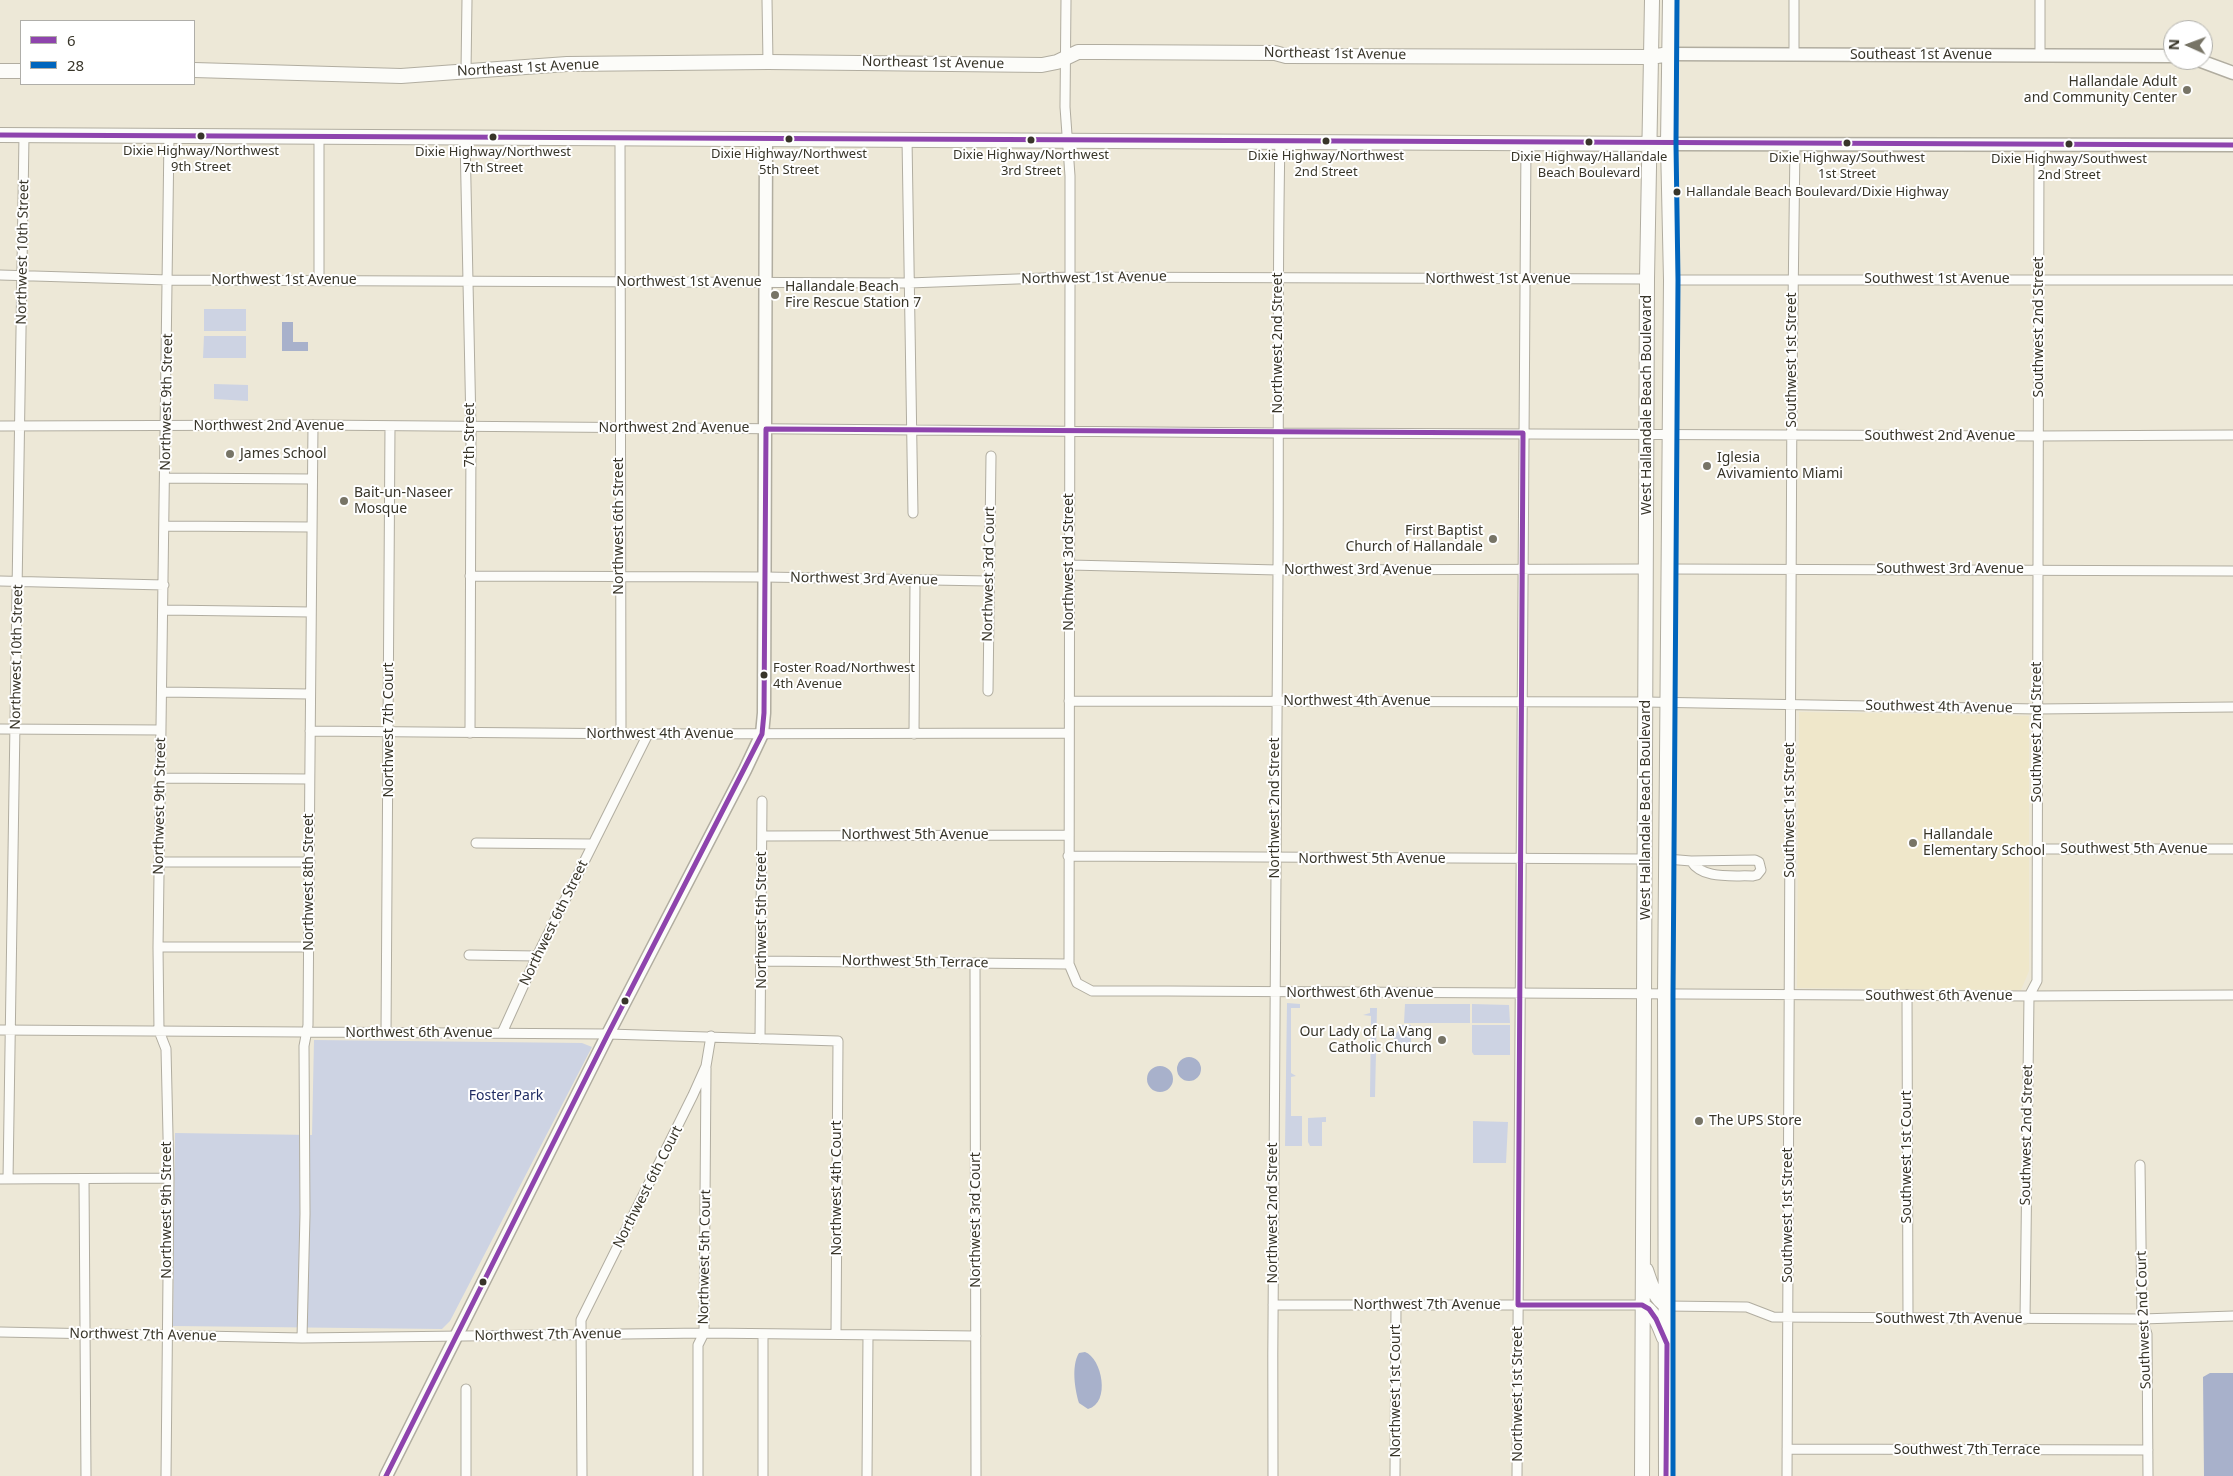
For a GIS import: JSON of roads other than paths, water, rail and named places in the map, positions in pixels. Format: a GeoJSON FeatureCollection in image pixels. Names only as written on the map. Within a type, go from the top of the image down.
{"type":"FeatureCollection","features":[{"type":"Feature","properties":{"kind":"main road","name":"West Hallandale Beach Boulevard"},"geometry":{"type":"LineString","coordinates":[[1642,1476],[1648,434],[1647,279],[1652,0]]}},
{"type":"Feature","properties":{"kind":"main road","name":"West Hallandale Beach Boulevard"},"geometry":{"type":"LineString","coordinates":[[1666,1476],[1665,994],[1671,280],[1668,144],[1670,0]]}},
{"type":"Feature","properties":{"kind":"main road","name":"Northeast 1st Avenue"},"geometry":{"type":"LineString","coordinates":[[195,70],[401,76],[567,64],[768,62],[1042,64],[1066,58],[1078,52],[1275,53],[1286,56],[1651,57],[1669,54]]}},
{"type":"Feature","properties":{"kind":"main road"},"geometry":{"type":"LineString","coordinates":[[0,71],[20,71]]}},
{"type":"Feature","properties":{"kind":"main road"},"geometry":{"type":"LineString","coordinates":[[0,135],[1668,144]]}},
{"type":"Feature","properties":{"kind":"main road"},"geometry":{"type":"LineString","coordinates":[[1643,1262],[1654,1293],[1659,1302],[1667,1306]]}},
{"type":"Feature","properties":{"kind":"main road"},"geometry":{"type":"LineString","coordinates":[[1642,1305],[1649,1309],[1656,1319],[1667,1344]]}},
{"type":"Feature","properties":{"kind":"street"},"geometry":{"type":"LineString","coordinates":[[466,71],[468,0]]}},
{"type":"Feature","properties":{"kind":"street"},"geometry":{"type":"LineString","coordinates":[[767,0],[768,62]]}},
{"type":"Feature","properties":{"kind":"street","name":"Northwest 3rd Street"},"geometry":{"type":"LineString","coordinates":[[1066,0],[1065,107],[1068,140],[1070,277],[1069,964],[1077,984]]}},
{"type":"Feature","properties":{"kind":"street"},"geometry":{"type":"LineString","coordinates":[[1794,0],[1794,55]]}},
{"type":"Feature","properties":{"kind":"street"},"geometry":{"type":"LineString","coordinates":[[2040,0],[2040,56]]}},
{"type":"Feature","properties":{"kind":"street","name":"Southeast 1st Avenue"},"geometry":{"type":"LineString","coordinates":[[1669,54],[2163,56]]}},
{"type":"Feature","properties":{"kind":"street"},"geometry":{"type":"LineString","coordinates":[[2213,64],[2230,69]]}},
{"type":"Feature","properties":{"kind":"street","name":"Northwest 10th Street"},"geometry":{"type":"LineString","coordinates":[[4,1179],[12,1030],[24,135]]}},
{"type":"Feature","properties":{"kind":"street","name":"Northwest 9th Street"},"geometry":{"type":"LineString","coordinates":[[166,1476],[168,1178],[166,1049],[159,1031],[158,946],[169,280],[169,136]]}},
{"type":"Feature","properties":{"kind":"street"},"geometry":{"type":"LineString","coordinates":[[319,136],[319,280]]}},
{"type":"Feature","properties":{"kind":"street","name":"7th Street"},"geometry":{"type":"LineString","coordinates":[[465,137],[471,428],[470,733]]}},
{"type":"Feature","properties":{"kind":"street","name":"Northwest 6th Street"},"geometry":{"type":"LineString","coordinates":[[620,138],[619,577],[621,734]]}},
{"type":"Feature","properties":{"kind":"street"},"geometry":{"type":"LineString","coordinates":[[386,1476],[608,1034],[762,734],[764,713],[766,429],[766,139]]}},
{"type":"Feature","properties":{"kind":"street"},"geometry":{"type":"LineString","coordinates":[[907,139],[913,513]]}},
{"type":"Feature","properties":{"kind":"street","name":"Northwest 2nd Street"},"geometry":{"type":"LineString","coordinates":[[1273,1476],[1274,992],[1280,141]]}},
{"type":"Feature","properties":{"kind":"street","name":"Northwest 1st Street"},"geometry":{"type":"LineString","coordinates":[[1517,1476],[1526,142]]}},
{"type":"Feature","properties":{"kind":"street"},"geometry":{"type":"LineString","coordinates":[[1668,144],[2233,145]]}},
{"type":"Feature","properties":{"kind":"street","name":"Southwest 1st Street"},"geometry":{"type":"LineString","coordinates":[[1787,1476],[1792,278],[1795,144]]}},
{"type":"Feature","properties":{"kind":"street","name":"Southwest 2nd Street"},"geometry":{"type":"LineString","coordinates":[[2025,1319],[2029,996],[2037,981],[2039,144]]}},
{"type":"Feature","properties":{"kind":"street","name":"Northwest 1st Avenue"},"geometry":{"type":"LineString","coordinates":[[0,275],[169,280],[909,283],[1070,277],[1647,279]]}},
{"type":"Feature","properties":{"kind":"street","name":"Southwest 1st Avenue"},"geometry":{"type":"LineString","coordinates":[[1671,280],[1792,278],[2233,280]]}},
{"type":"Feature","properties":{"kind":"street","name":"Northwest 2nd Avenue"},"geometry":{"type":"LineString","coordinates":[[0,426],[313,425],[471,428],[1648,434]]}},
{"type":"Feature","properties":{"kind":"street","name":"Northwest 8th Street"},"geometry":{"type":"LineString","coordinates":[[302,1338],[309,947],[310,527],[313,425]]}},
{"type":"Feature","properties":{"kind":"street","name":"Northwest 7th Court"},"geometry":{"type":"LineString","coordinates":[[386,1033],[390,426]]}},
{"type":"Feature","properties":{"kind":"street","name":"Southwest 2nd Avenue"},"geometry":{"type":"LineString","coordinates":[[1648,434],[2233,435]]}},
{"type":"Feature","properties":{"kind":"street","name":"Northwest 3rd Court"},"geometry":{"type":"LineString","coordinates":[[988,691],[988,581],[992,456]]}},
{"type":"Feature","properties":{"kind":"street"},"geometry":{"type":"LineString","coordinates":[[166,478],[312,479]]}},
{"type":"Feature","properties":{"kind":"street"},"geometry":{"type":"LineString","coordinates":[[165,526],[310,527]]}},
{"type":"Feature","properties":{"kind":"street","name":"Northwest 3rd Avenue"},"geometry":{"type":"LineString","coordinates":[[1070,565],[1278,570],[1646,569]]}},
{"type":"Feature","properties":{"kind":"street","name":"Southwest 3rd Avenue"},"geometry":{"type":"LineString","coordinates":[[1668,569],[2233,571]]}},
{"type":"Feature","properties":{"kind":"street","name":"Northwest 3rd Avenue"},"geometry":{"type":"LineString","coordinates":[[470,576],[765,577],[988,581]]}},
{"type":"Feature","properties":{"kind":"street"},"geometry":{"type":"LineString","coordinates":[[0,581],[164,585]]}},
{"type":"Feature","properties":{"kind":"street"},"geometry":{"type":"LineString","coordinates":[[914,734],[915,581]]}},
{"type":"Feature","properties":{"kind":"street"},"geometry":{"type":"LineString","coordinates":[[164,610],[311,612]]}},
{"type":"Feature","properties":{"kind":"street"},"geometry":{"type":"LineString","coordinates":[[162,692],[310,694]]}},
{"type":"Feature","properties":{"kind":"street","name":"Northwest 4th Avenue"},"geometry":{"type":"LineString","coordinates":[[1069,701],[1646,702]]}},
{"type":"Feature","properties":{"kind":"street","name":"Southwest 4th Avenue"},"geometry":{"type":"LineString","coordinates":[[1646,702],[1791,704],[1888,708],[2233,707]]}},
{"type":"Feature","properties":{"kind":"street"},"geometry":{"type":"LineString","coordinates":[[0,729],[161,730]]}},
{"type":"Feature","properties":{"kind":"street","name":"Northwest 4th Avenue"},"geometry":{"type":"LineString","coordinates":[[310,731],[621,734],[1069,733]]}},
{"type":"Feature","properties":{"kind":"street","name":"Northwest 6th Street"},"geometry":{"type":"LineString","coordinates":[[502,1033],[537,956],[648,734]]}},
{"type":"Feature","properties":{"kind":"street"},"geometry":{"type":"LineString","coordinates":[[160,778],[309,778]]}},
{"type":"Feature","properties":{"kind":"street","name":"Northwest 5th Street"},"geometry":{"type":"LineString","coordinates":[[760,1039],[762,801]]}},
{"type":"Feature","properties":{"kind":"street","name":"Northwest 5th Avenue"},"geometry":{"type":"LineString","coordinates":[[762,836],[1068,835]]}},
{"type":"Feature","properties":{"kind":"street"},"geometry":{"type":"LineString","coordinates":[[476,843],[592,844]]}},
{"type":"Feature","properties":{"kind":"street","name":"Southwest 5th Avenue"},"geometry":{"type":"LineString","coordinates":[[2036,849],[2233,849]]}},
{"type":"Feature","properties":{"kind":"street","name":"Northwest 5th Avenue"},"geometry":{"type":"LineString","coordinates":[[1068,856],[1275,859],[1646,859]]}},
{"type":"Feature","properties":{"kind":"street"},"geometry":{"type":"LineString","coordinates":[[1667,859],[1690,861],[1717,859],[1755,860],[1759,862],[1761,870],[1757,875],[1753,876],[1708,874],[1696,870],[1690,861]]}},
{"type":"Feature","properties":{"kind":"street"},"geometry":{"type":"LineString","coordinates":[[159,862],[310,862]]}},
{"type":"Feature","properties":{"kind":"street"},"geometry":{"type":"LineString","coordinates":[[158,946],[309,947]]}},
{"type":"Feature","properties":{"kind":"street"},"geometry":{"type":"LineString","coordinates":[[469,955],[537,956]]}},
{"type":"Feature","properties":{"kind":"street","name":"Northwest 5th Terrace"},"geometry":{"type":"LineString","coordinates":[[762,960],[1069,964]]}},
{"type":"Feature","properties":{"kind":"street","name":"Northwest 3rd Court"},"geometry":{"type":"LineString","coordinates":[[975,963],[976,1476]]}},
{"type":"Feature","properties":{"kind":"street","name":"Northwest 6th Avenue"},"geometry":{"type":"LineString","coordinates":[[1077,984],[1092,991],[1645,993]]}},
{"type":"Feature","properties":{"kind":"street","name":"Southwest 6th Avenue"},"geometry":{"type":"LineString","coordinates":[[1645,993],[2029,996],[2233,995]]}},
{"type":"Feature","properties":{"kind":"street","name":"Southwest 1st Court"},"geometry":{"type":"LineString","coordinates":[[1906,995],[1908,1318]]}},
{"type":"Feature","properties":{"kind":"street","name":"Northwest 6th Avenue"},"geometry":{"type":"LineString","coordinates":[[0,1030],[608,1034],[712,1036],[838,1042]]}},
{"type":"Feature","properties":{"kind":"street","name":"Northwest 6th Court"},"geometry":{"type":"LineString","coordinates":[[580,1335],[581,1320],[706,1066],[712,1036]]}},
{"type":"Feature","properties":{"kind":"street","name":"Northwest 4th Court"},"geometry":{"type":"LineString","coordinates":[[836,1334],[838,1042]]}},
{"type":"Feature","properties":{"kind":"street","name":"Northwest 5th Court"},"geometry":{"type":"LineString","coordinates":[[698,1476],[698,1345],[704,1332],[706,1066]]}},
{"type":"Feature","properties":{"kind":"street","name":"Southwest 2nd Court"},"geometry":{"type":"LineString","coordinates":[[2140,1165],[2142,1319],[2148,1334],[2148,1476]]}},
{"type":"Feature","properties":{"kind":"street"},"geometry":{"type":"LineString","coordinates":[[4,1179],[168,1178]]}},
{"type":"Feature","properties":{"kind":"street"},"geometry":{"type":"LineString","coordinates":[[84,1179],[86,1476]]}},
{"type":"Feature","properties":{"kind":"street","name":"Northwest 7th Avenue"},"geometry":{"type":"LineString","coordinates":[[1273,1305],[1642,1305]]}},
{"type":"Feature","properties":{"kind":"street","name":"Northwest 1st Court"},"geometry":{"type":"LineString","coordinates":[[1395,1476],[1396,1305]]}},
{"type":"Feature","properties":{"kind":"street","name":"Southwest 7th Avenue"},"geometry":{"type":"LineString","coordinates":[[1667,1306],[1746,1307],[1767,1316],[1788,1318],[2142,1319],[2233,1316]]}},
{"type":"Feature","properties":{"kind":"street","name":"Northwest 7th Avenue"},"geometry":{"type":"LineString","coordinates":[[0,1332],[302,1338],[704,1332],[763,1335],[976,1336]]}},
{"type":"Feature","properties":{"kind":"street"},"geometry":{"type":"LineString","coordinates":[[580,1335],[582,1476]]}},
{"type":"Feature","properties":{"kind":"street"},"geometry":{"type":"LineString","coordinates":[[763,1335],[763,1476]]}},
{"type":"Feature","properties":{"kind":"street"},"geometry":{"type":"LineString","coordinates":[[867,1476],[868,1335]]}},
{"type":"Feature","properties":{"kind":"street"},"geometry":{"type":"LineString","coordinates":[[466,1388],[466,1476]]}},
{"type":"Feature","properties":{"kind":"street","name":"Southwest 7th Terrace"},"geometry":{"type":"LineString","coordinates":[[1787,1449],[2148,1450]]}},
{"type":"Feature","properties":{"kind":"water"},"geometry":{"type":"Polygon","coordinates":[[[282,322],[293,322],[293,342],[308,342],[308,351],[282,351],[282,322]]]}},
{"type":"Feature","properties":{"kind":"water"},"geometry":{"type":"Polygon","coordinates":[[[1189,1057],[1198,1060],[1201,1069],[1198,1078],[1189,1081],[1180,1078],[1177,1069],[1180,1060],[1189,1057]]]}},
{"type":"Feature","properties":{"kind":"water"},"geometry":{"type":"Polygon","coordinates":[[[1160,1066],[1169,1070],[1173,1079],[1169,1088],[1160,1092],[1151,1088],[1147,1079],[1151,1070],[1160,1066]]]}},
{"type":"Feature","properties":{"kind":"water"},"geometry":{"type":"Polygon","coordinates":[[[1085,1352],[1096,1363],[1102,1380],[1100,1398],[1095,1405],[1088,1409],[1079,1403],[1074,1378],[1075,1364],[1079,1353],[1085,1352]]]}},
{"type":"Feature","properties":{"kind":"water"},"geometry":{"type":"Polygon","coordinates":[[[2210,1373],[2233,1373],[2233,1476],[2204,1476],[2203,1377],[2210,1373]]]}},
{"type":"Feature","properties":{"kind":"place","name":"Hallandale Adult and Community Center"},"geometry":{"type":"Point","coordinates":[2187,90]}},
{"type":"Feature","properties":{"kind":"place","name":"Dixie Highway/Northwest 9th Street"},"geometry":{"type":"Point","coordinates":[201,136]}},
{"type":"Feature","properties":{"kind":"place","name":"Dixie Highway/Northwest 7th Street"},"geometry":{"type":"Point","coordinates":[493,137]}},
{"type":"Feature","properties":{"kind":"place","name":"Dixie Highway/Northwest 5th Street"},"geometry":{"type":"Point","coordinates":[789,139]}},
{"type":"Feature","properties":{"kind":"place","name":"Dixie Highway/Northwest 3rd Street"},"geometry":{"type":"Point","coordinates":[1031,140]}},
{"type":"Feature","properties":{"kind":"place","name":"Dixie Highway/Northwest 2nd Street"},"geometry":{"type":"Point","coordinates":[1326,141]}},
{"type":"Feature","properties":{"kind":"place","name":"Dixie Highway/Hallandale Beach Boulevard"},"geometry":{"type":"Point","coordinates":[1589,142]}},
{"type":"Feature","properties":{"kind":"place","name":"Dixie Highway/Southwest 1st Street"},"geometry":{"type":"Point","coordinates":[1847,143]}},
{"type":"Feature","properties":{"kind":"place","name":"Dixie Highway/Southwest 2nd Street"},"geometry":{"type":"Point","coordinates":[2069,144]}},
{"type":"Feature","properties":{"kind":"place","name":"Hallandale Beach Boulevard/Dixie Highway"},"geometry":{"type":"Point","coordinates":[1677,192]}},
{"type":"Feature","properties":{"kind":"place","name":"Hallandale Beach Fire Rescue Station 7"},"geometry":{"type":"Point","coordinates":[775,295]}},
{"type":"Feature","properties":{"kind":"place","name":"James School"},"geometry":{"type":"Point","coordinates":[230,454]}},
{"type":"Feature","properties":{"kind":"place","name":"Iglesia Avivamiento Miami"},"geometry":{"type":"Point","coordinates":[1707,466]}},
{"type":"Feature","properties":{"kind":"place","name":"Bait-un-Naseer Mosque"},"geometry":{"type":"Point","coordinates":[344,501]}},
{"type":"Feature","properties":{"kind":"place","name":"First Baptist Church of Hallandale"},"geometry":{"type":"Point","coordinates":[1493,539]}},
{"type":"Feature","properties":{"kind":"place","name":"Foster Road/Northwest 4th Avenue"},"geometry":{"type":"Point","coordinates":[764,675]}},
{"type":"Feature","properties":{"kind":"place","name":"Hallandale Elementary School"},"geometry":{"type":"Point","coordinates":[1913,843]}},
{"type":"Feature","properties":{"kind":"place","name":"Our Lady of La Vang Catholic Church"},"geometry":{"type":"Point","coordinates":[1442,1040]}},
{"type":"Feature","properties":{"kind":"place","name":"The UPS Store"},"geometry":{"type":"Point","coordinates":[1699,1121]}},
{"type":"Feature","properties":{"kind":"park label","name":"Foster Park"},"geometry":{"type":"Point","coordinates":[506,1096]}}]}
